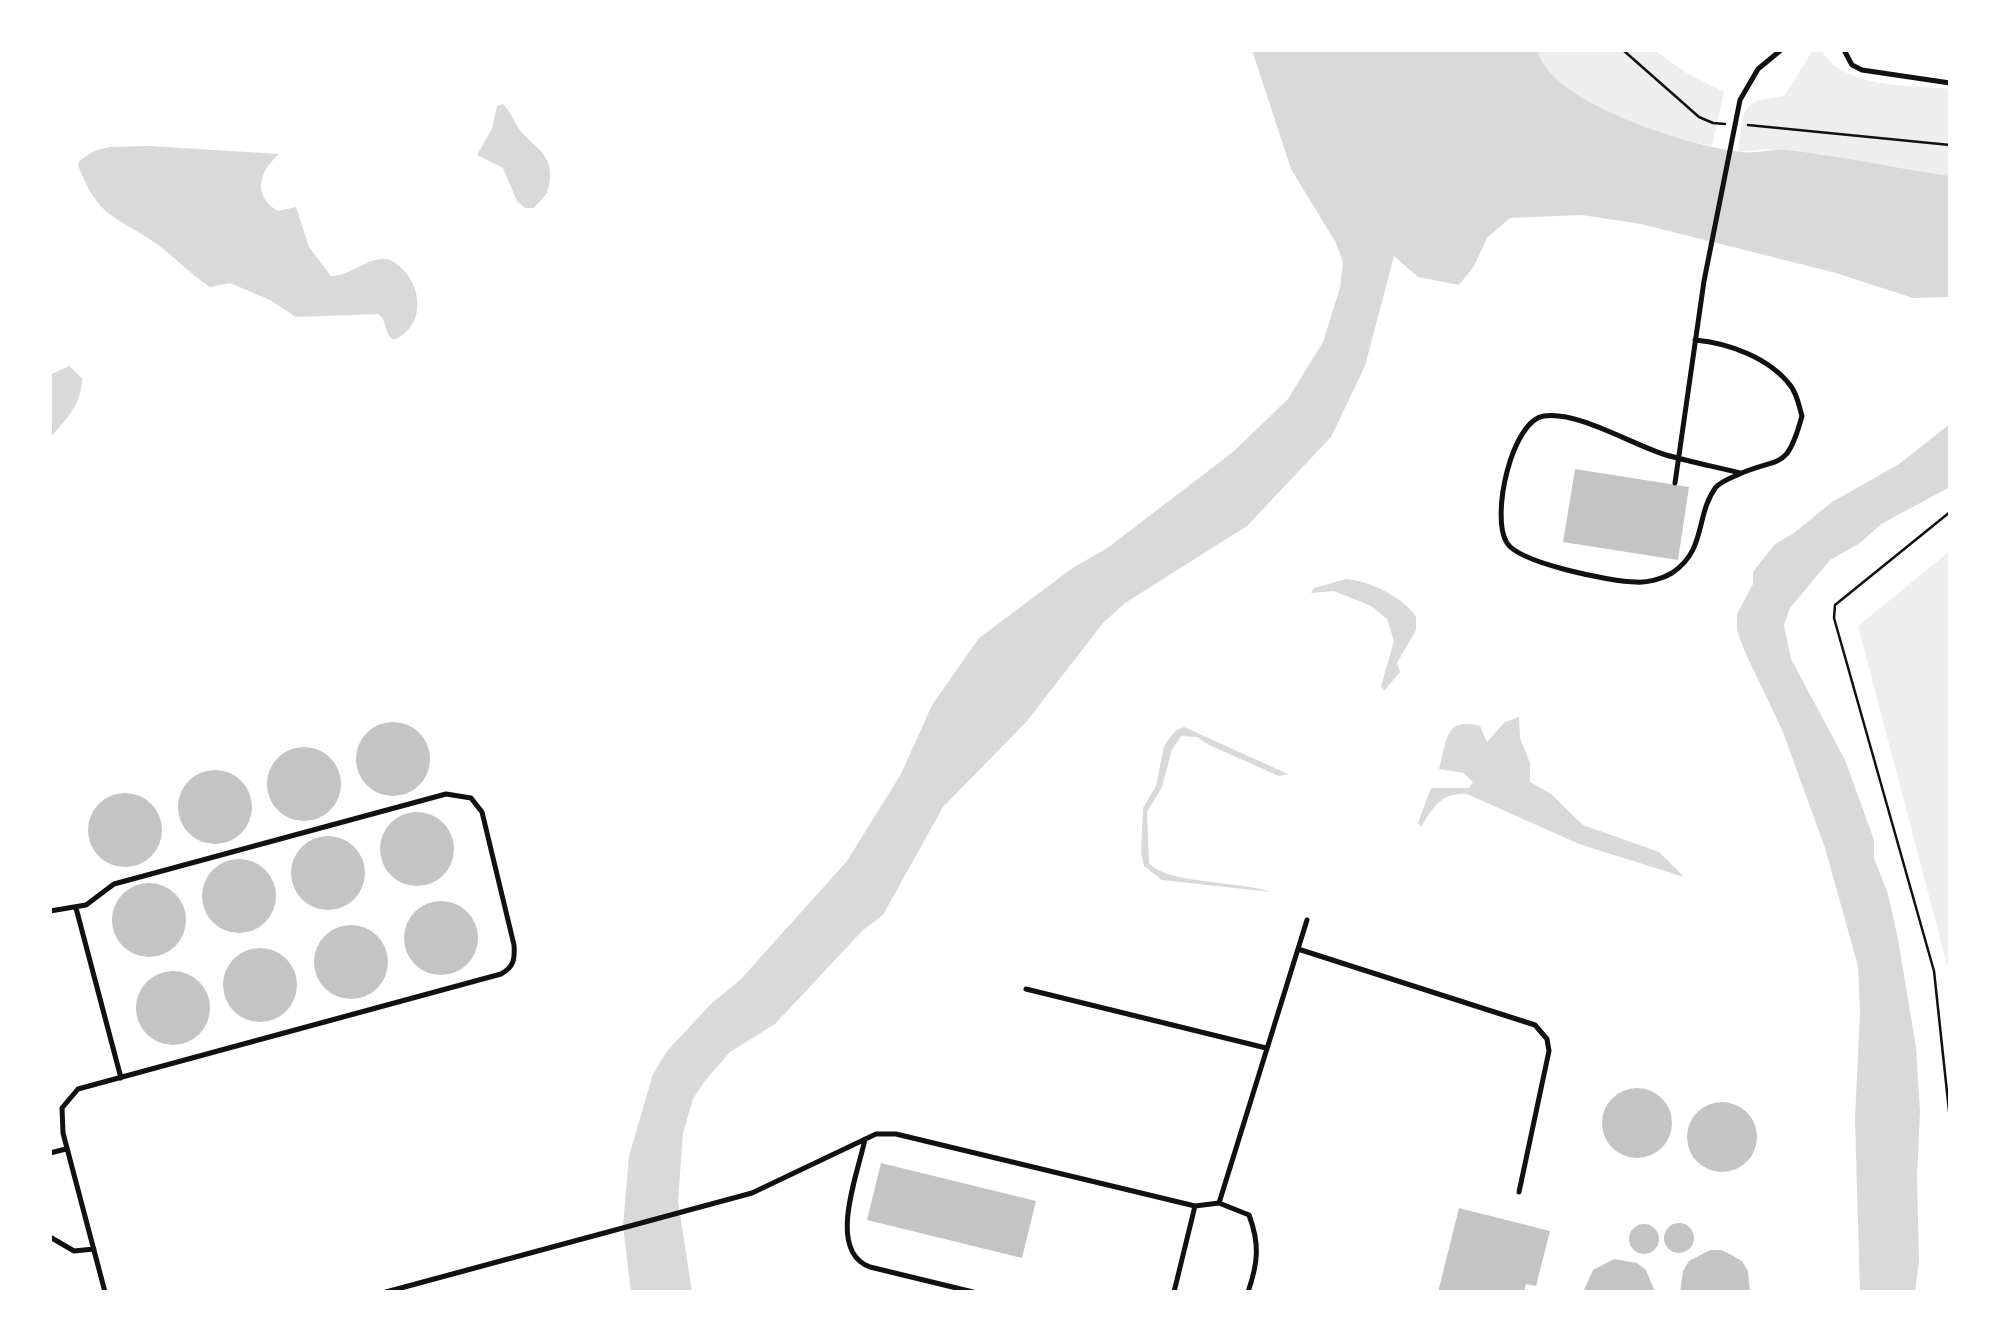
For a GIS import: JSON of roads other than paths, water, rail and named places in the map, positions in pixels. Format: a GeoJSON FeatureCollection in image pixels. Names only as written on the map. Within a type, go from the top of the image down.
{"type":"FeatureCollection","features":[{"type":"Feature","properties":{"kind":"lane"},"geometry":{"type":"LineString","coordinates":[[1675,482],[1704,281],[1740,100],[1758,69],[1781,50]]}},
{"type":"Feature","properties":{"kind":"lane"},"geometry":{"type":"LineString","coordinates":[[1844,50],[1852,65],[1862,70],[1950,83]]}},
{"type":"Feature","properties":{"kind":"lane"},"geometry":{"type":"LineString","coordinates":[[1696,340],[1745,352],[1768,366],[1792,387],[1802,416],[1787,456],[1718,484],[1708,502],[1700,538],[1688,559],[1657,580],[1638,583],[1608,579],[1535,560],[1512,549],[1502,533],[1500,499],[1526,424],[1539,416],[1576,420],[1666,455],[1740,473]]}},
{"type":"Feature","properties":{"kind":"lane"},"geometry":{"type":"LineString","coordinates":[[50,911],[76,908],[114,884],[446,794],[470,798],[482,812],[514,945],[510,969],[78,1089],[69,1098],[62,1118],[105,1292]]}},
{"type":"Feature","properties":{"kind":"lane"},"geometry":{"type":"LineString","coordinates":[[76,908],[120,1078]]}},
{"type":"Feature","properties":{"kind":"lane"},"geometry":{"type":"LineString","coordinates":[[1219,1202],[1307,920]]}},
{"type":"Feature","properties":{"kind":"lane"},"geometry":{"type":"LineString","coordinates":[[1298,949],[1535,1025],[1547,1039],[1549,1051],[1520,1192]]}},
{"type":"Feature","properties":{"kind":"lane"},"geometry":{"type":"LineString","coordinates":[[1026,989],[1267,1048]]}},
{"type":"Feature","properties":{"kind":"lane"},"geometry":{"type":"LineString","coordinates":[[386,1292],[752,1193],[866,1138],[896,1134],[1194,1206],[1219,1202],[1249,1215],[1259,1254],[1248,1292]]}},
{"type":"Feature","properties":{"kind":"lane"},"geometry":{"type":"LineString","coordinates":[[866,1138],[846,1229],[850,1252],[870,1267],[973,1292]]}},
{"type":"Feature","properties":{"kind":"lane"},"geometry":{"type":"LineString","coordinates":[[50,1154],[68,1149]]}},
{"type":"Feature","properties":{"kind":"lane"},"geometry":{"type":"LineString","coordinates":[[1174,1292],[1194,1206]]}},
{"type":"Feature","properties":{"kind":"lane"},"geometry":{"type":"LineString","coordinates":[[50,1237],[74,1251],[94,1249]]}}]}
